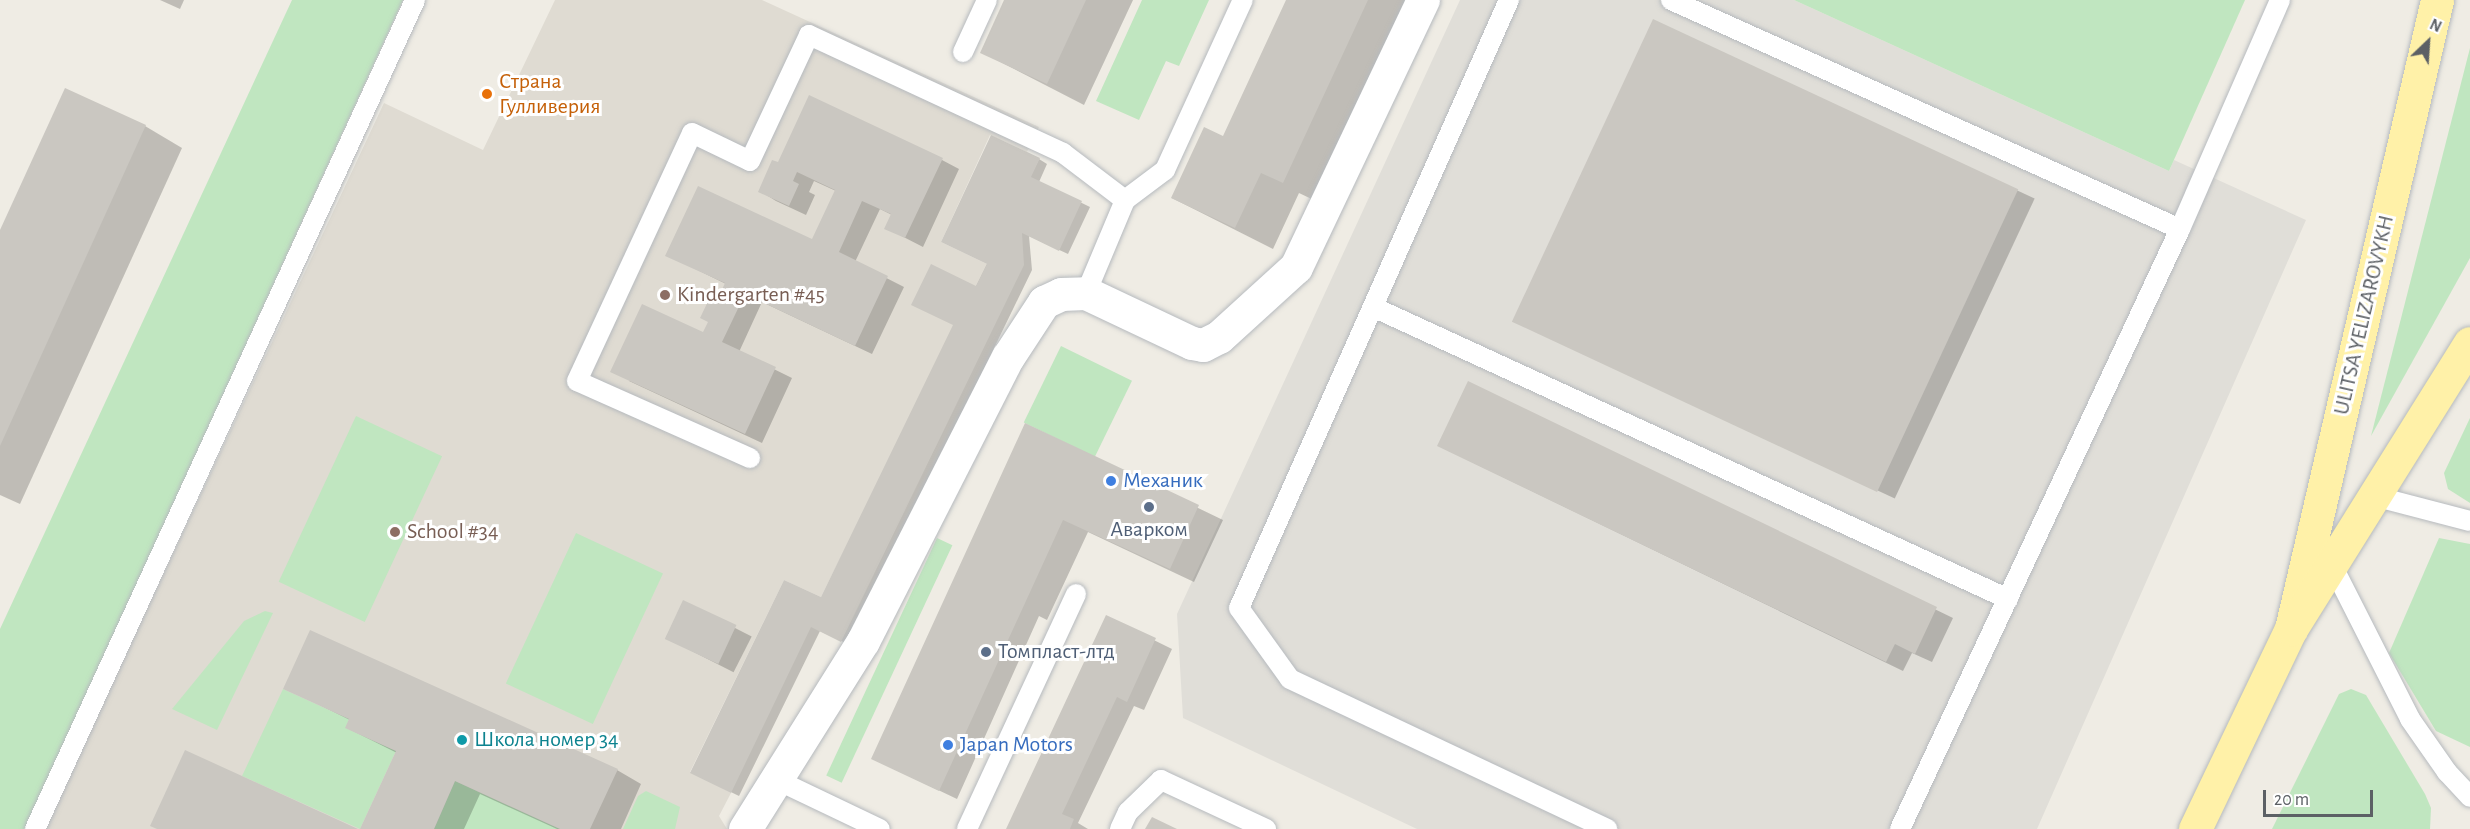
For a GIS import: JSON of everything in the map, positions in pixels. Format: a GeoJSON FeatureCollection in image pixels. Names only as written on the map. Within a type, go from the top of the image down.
{"type":"FeatureCollection","features":[{"type":"Feature","properties":{"kind":"main road","name":"ULITSA YELIZAROVYKH"},"geometry":{"type":"LineString","coordinates":[[2291,629],[2437,0]]}},
{"type":"Feature","properties":{"kind":"main road","name":"ULITSA YELIZAROVYKH"},"geometry":{"type":"LineString","coordinates":[[2195,829],[2291,629],[2470,343]]}},
{"type":"Feature","properties":{"kind":"street"},"geometry":{"type":"LineString","coordinates":[[746,829],[863,641],[1029,323],[1044,302],[1061,294],[1086,293],[1192,343],[1203,345],[1219,337],[1296,267],[1422,0]]}},
{"type":"Feature","properties":{"kind":"lane"},"geometry":{"type":"LineString","coordinates":[[35,829],[416,0]]}},
{"type":"Feature","properties":{"kind":"lane"},"geometry":{"type":"LineString","coordinates":[[963,52],[987,0]]}},
{"type":"Feature","properties":{"kind":"lane"},"geometry":{"type":"LineString","coordinates":[[1086,293],[1125,200],[1165,170],[1243,0]]}},
{"type":"Feature","properties":{"kind":"lane"},"geometry":{"type":"LineString","coordinates":[[1509,0],[1239,608],[1290,679],[1607,829]]}},
{"type":"Feature","properties":{"kind":"lane"},"geometry":{"type":"LineString","coordinates":[[1671,0],[2180,229]]}},
{"type":"Feature","properties":{"kind":"lane"},"geometry":{"type":"LineString","coordinates":[[1900,829],[2180,229],[2280,0]]}},
{"type":"Feature","properties":{"kind":"lane"},"geometry":{"type":"LineString","coordinates":[[750,458],[577,381],[692,133],[750,160],[809,35],[1063,153],[1125,200]]}},
{"type":"Feature","properties":{"kind":"lane"},"geometry":{"type":"LineString","coordinates":[[1373,307],[2008,600]]}},
{"type":"Feature","properties":{"kind":"lane"},"geometry":{"type":"LineString","coordinates":[[2374,496],[2470,521]]}},
{"type":"Feature","properties":{"kind":"lane"},"geometry":{"type":"LineString","coordinates":[[2331,563],[2410,719],[2447,772],[2470,797]]}},
{"type":"Feature","properties":{"kind":"lane"},"geometry":{"type":"LineString","coordinates":[[967,829],[1076,594]]}},
{"type":"Feature","properties":{"kind":"lane"},"geometry":{"type":"LineString","coordinates":[[775,779],[880,829]]}},
{"type":"Feature","properties":{"kind":"lane"},"geometry":{"type":"LineString","coordinates":[[1120,829],[1128,812],[1161,780],[1266,829]]}},
{"type":"Feature","properties":{"kind":"shaded area"},"geometry":{"type":"Polygon","coordinates":[[[555,0],[762,0],[1039,127],[1027,152],[990,135],[941,242],[987,264],[821,597],[784,580],[690,772],[731,793],[719,816],[727,829],[44,829],[384,103],[483,150],[555,0]]]}},
{"type":"Feature","properties":{"kind":"shaded area"},"geometry":{"type":"Polygon","coordinates":[[[1460,0],[1794,0],[2169,171],[2174,160],[2306,220],[2037,829],[1417,829],[1183,718],[1177,614],[1460,0]]]}},
{"type":"Feature","properties":{"kind":"green space"},"geometry":{"type":"Polygon","coordinates":[[[292,0],[403,0],[25,829],[0,829],[0,629],[292,0]]]}},
{"type":"Feature","properties":{"kind":"green space"},"geometry":{"type":"Polygon","coordinates":[[[1142,0],[1209,0],[1179,66],[1166,61],[1139,120],[1096,101],[1142,0]]]}},
{"type":"Feature","properties":{"kind":"green space"},"geometry":{"type":"Polygon","coordinates":[[[1794,0],[2245,0],[2169,171],[1794,0]]]}},
{"type":"Feature","properties":{"kind":"green space"},"geometry":{"type":"Polygon","coordinates":[[[2470,48],[2470,258],[2371,436],[2470,48]]]}},
{"type":"Feature","properties":{"kind":"green space"},"geometry":{"type":"Polygon","coordinates":[[[1061,346],[1132,381],[1095,457],[1024,422],[1061,346]]]}},
{"type":"Feature","properties":{"kind":"green space"},"geometry":{"type":"Polygon","coordinates":[[[356,416],[442,456],[365,622],[279,582],[356,416]]]}},
{"type":"Feature","properties":{"kind":"green space"},"geometry":{"type":"Polygon","coordinates":[[[2470,418],[2470,503],[2448,489],[2444,473],[2470,418]]]}},
{"type":"Feature","properties":{"kind":"green space"},"geometry":{"type":"Polygon","coordinates":[[[576,533],[663,574],[593,724],[506,683],[576,533]]]}},
{"type":"Feature","properties":{"kind":"green space"},"geometry":{"type":"Polygon","coordinates":[[[937,538],[952,545],[842,783],[826,775],[937,538]]]}},
{"type":"Feature","properties":{"kind":"green space"},"geometry":{"type":"Polygon","coordinates":[[[2439,538],[2470,544],[2470,747],[2436,731],[2389,653],[2439,538]]]}},
{"type":"Feature","properties":{"kind":"green space"},"geometry":{"type":"Polygon","coordinates":[[[265,611],[273,613],[217,730],[172,709],[244,621],[265,611]]]}},
{"type":"Feature","properties":{"kind":"green space"},"geometry":{"type":"Polygon","coordinates":[[[283,689],[349,719],[346,728],[396,751],[360,829],[242,776],[283,689]]]}},
{"type":"Feature","properties":{"kind":"green space"},"geometry":{"type":"Polygon","coordinates":[[[2351,689],[2366,695],[2425,794],[2431,808],[2430,829],[2272,829],[2339,694],[2351,689]]]}},
{"type":"Feature","properties":{"kind":"green space"},"geometry":{"type":"Polygon","coordinates":[[[455,781],[560,829],[434,829],[455,781]]]}},
{"type":"Feature","properties":{"kind":"green space"},"geometry":{"type":"Polygon","coordinates":[[[646,791],[680,807],[675,829],[623,829],[638,796],[646,791]]]}},
{"type":"Feature","properties":{"kind":"building"},"geometry":{"type":"Polygon","coordinates":[[[1004,0],[1086,0],[1047,84],[980,53],[1004,0]]]}},
{"type":"Feature","properties":{"kind":"building"},"geometry":{"type":"Polygon","coordinates":[[[1286,0],[1368,0],[1283,183],[1261,173],[1235,228],[1171,198],[1204,127],[1223,136],[1286,0]]]}},
{"type":"Feature","properties":{"kind":"building"},"geometry":{"type":"Polygon","coordinates":[[[1653,19],[2018,189],[1877,492],[1512,322],[1653,19]]]}},
{"type":"Feature","properties":{"kind":"building"},"geometry":{"type":"Polygon","coordinates":[[[65,88],[146,125],[0,446],[0,230],[65,88]]]}},
{"type":"Feature","properties":{"kind":"building"},"geometry":{"type":"Polygon","coordinates":[[[809,95],[943,158],[905,238],[884,229],[891,214],[862,201],[839,252],[888,276],[855,346],[745,294],[722,342],[776,367],[745,434],[610,372],[642,304],[703,332],[708,322],[700,318],[713,291],[720,294],[725,283],[665,256],[698,186],[812,239],[835,190],[797,172],[793,181],[799,184],[789,206],[758,192],[772,160],[778,162],[809,95]]]}},
{"type":"Feature","properties":{"kind":"building"},"geometry":{"type":"Polygon","coordinates":[[[991,135],[1040,158],[1031,177],[1082,201],[1059,251],[1022,233],[1024,265],[841,642],[811,627],[731,793],[690,773],[784,580],[821,597],[953,325],[911,305],[931,264],[976,286],[987,264],[941,242],[991,135]]]}},
{"type":"Feature","properties":{"kind":"building"},"geometry":{"type":"Polygon","coordinates":[[[1468,381],[1937,607],[1915,654],[1895,644],[1886,662],[1437,446],[1468,381]]]}},
{"type":"Feature","properties":{"kind":"building"},"geometry":{"type":"Polygon","coordinates":[[[1025,423],[1199,505],[1170,569],[1063,520],[939,791],[871,759],[1025,423]]]}},
{"type":"Feature","properties":{"kind":"building"},"geometry":{"type":"Polygon","coordinates":[[[683,600],[736,625],[718,664],[665,639],[683,600]]]}},
{"type":"Feature","properties":{"kind":"building"},"geometry":{"type":"Polygon","coordinates":[[[1106,615],[1156,638],[1127,702],[1117,697],[1062,814],[1074,819],[1070,829],[1006,829],[1106,615]]]}},
{"type":"Feature","properties":{"kind":"building","name":"Школа номер 34"},"geometry":{"type":"Polygon","coordinates":[[[310,630],[618,769],[590,829],[560,829],[455,781],[434,829],[360,829],[396,751],[345,728],[349,719],[283,689],[310,630]]]}},
{"type":"Feature","properties":{"kind":"building"},"geometry":{"type":"Polygon","coordinates":[[[185,750],[358,829],[157,829],[150,826],[185,750]]]}},
{"type":"Feature","properties":{"kind":"building"},"geometry":{"type":"Polygon","coordinates":[[[1152,817],[1177,829],[1145,829],[1152,817]]]}},
{"type":"Feature","properties":{"kind":"place","name":"Страна Гулливерия"},"geometry":{"type":"Point","coordinates":[487,94]}},
{"type":"Feature","properties":{"kind":"place","name":"Kindergarten #45"},"geometry":{"type":"Point","coordinates":[665,295]}},
{"type":"Feature","properties":{"kind":"place","name":"Механик"},"geometry":{"type":"Point","coordinates":[1111,481]}},
{"type":"Feature","properties":{"kind":"place","name":"Аварком"},"geometry":{"type":"Point","coordinates":[1149,507]}},
{"type":"Feature","properties":{"kind":"place","name":"School #34"},"geometry":{"type":"Point","coordinates":[395,532]}},
{"type":"Feature","properties":{"kind":"place","name":"Томпласт-лтд"},"geometry":{"type":"Point","coordinates":[986,652]}},
{"type":"Feature","properties":{"kind":"place","name":"Школа номер 34"},"geometry":{"type":"Point","coordinates":[462,740]}},
{"type":"Feature","properties":{"kind":"place","name":"Japan Motors"},"geometry":{"type":"Point","coordinates":[948,745]}}]}
